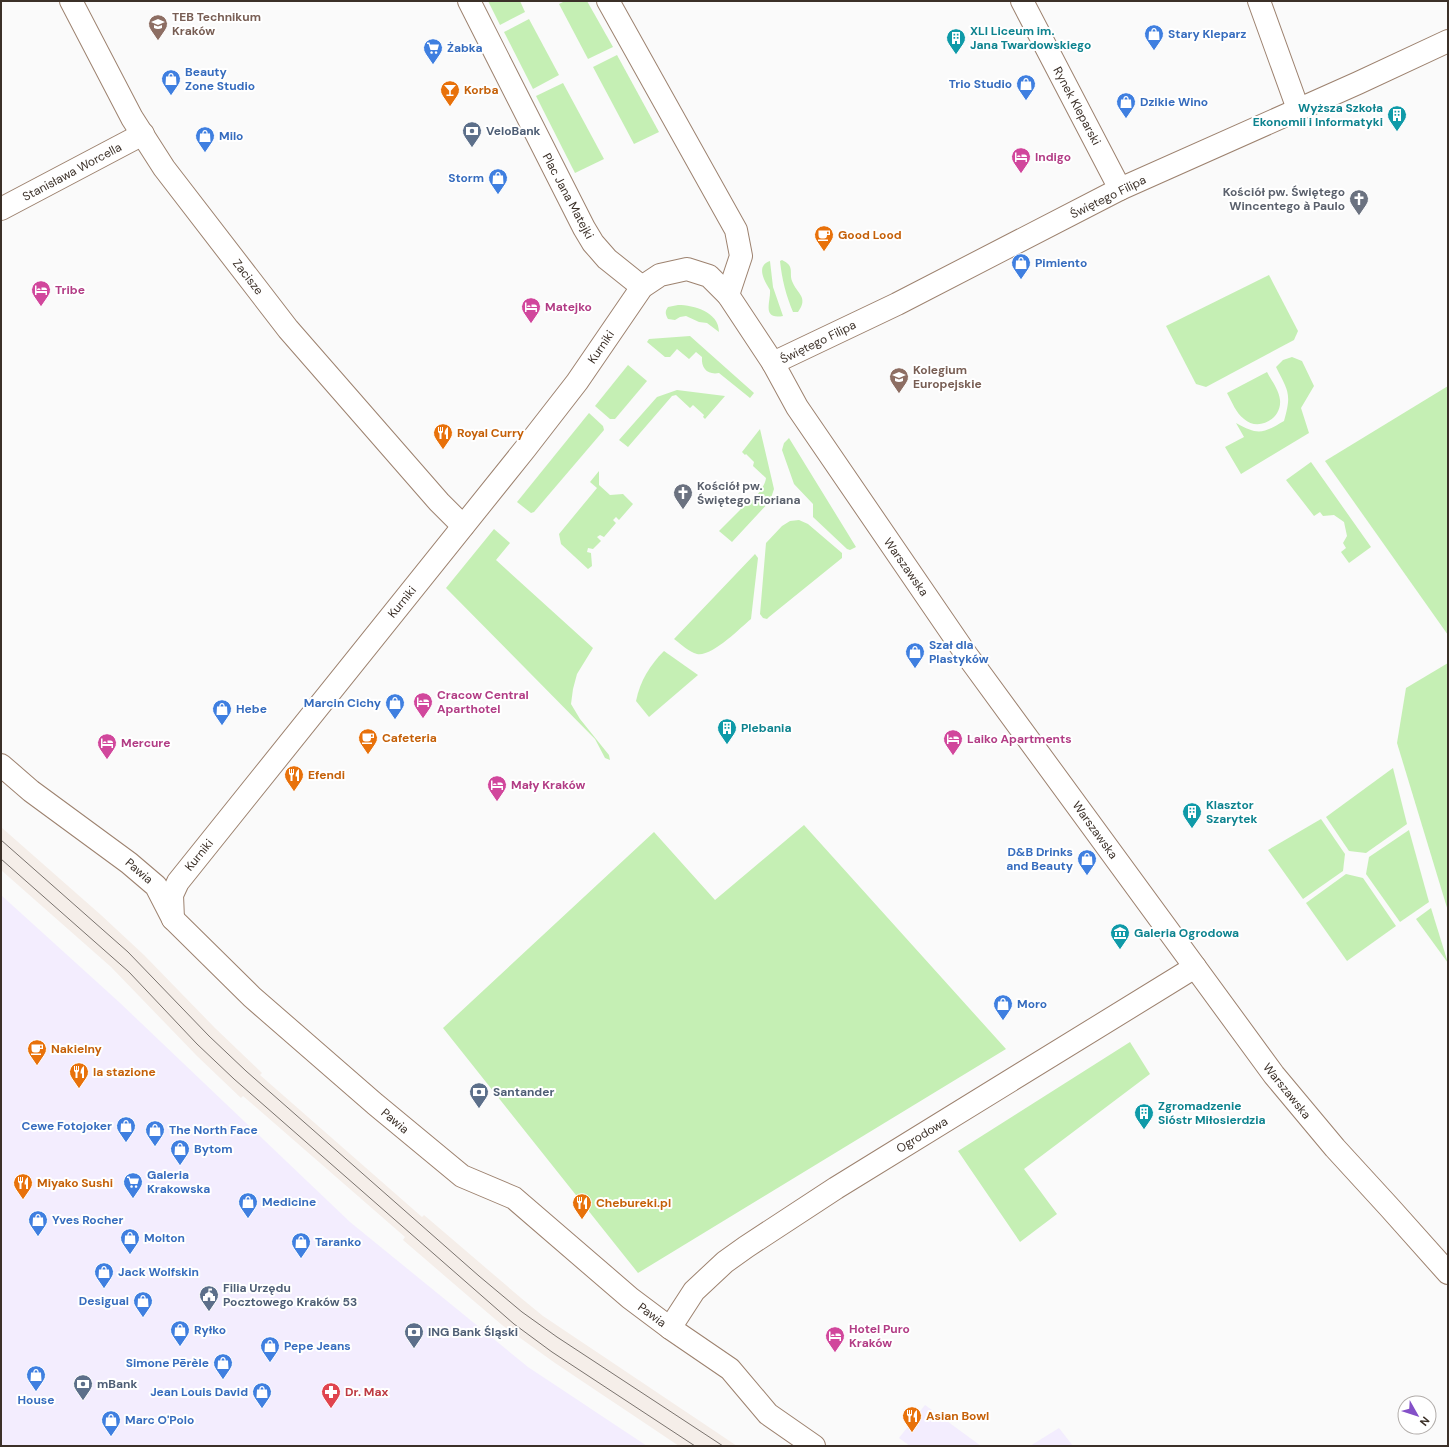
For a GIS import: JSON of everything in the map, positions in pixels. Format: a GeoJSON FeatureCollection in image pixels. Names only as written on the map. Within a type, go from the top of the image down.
{"type":"FeatureCollection","features":[{"type":"Feature","properties":{"kind":"street","name":"Zacisze"},"geometry":{"type":"LineString","coordinates":[[71,1],[129,111],[164,168],[288,329],[439,502],[463,526]]}},
{"type":"Feature","properties":{"kind":"street","name":"Plac Jana Matejki"},"geometry":{"type":"LineString","coordinates":[[470,1],[584,228],[593,243],[607,259],[642,286]]}},
{"type":"Feature","properties":{"kind":"street"},"geometry":{"type":"LineString","coordinates":[[608,1],[736,230],[741,256],[728,295]]}},
{"type":"Feature","properties":{"kind":"street","name":"Rynek Kleparski"},"geometry":{"type":"LineString","coordinates":[[1022,1],[1120,189]]}},
{"type":"Feature","properties":{"kind":"street"},"geometry":{"type":"LineString","coordinates":[[1260,1],[1298,109]]}},
{"type":"Feature","properties":{"kind":"street","name":"Świętego Filipa"},"geometry":{"type":"LineString","coordinates":[[773,364],[897,304],[1120,189],[1358,83],[1448,41]]}},
{"type":"Feature","properties":{"kind":"street","name":"Stanisława Worcella"},"geometry":{"type":"LineString","coordinates":[[1,209],[143,134]]}},
{"type":"Feature","properties":{"kind":"street"},"geometry":{"type":"LineString","coordinates":[[642,286],[660,274],[686,269],[709,276],[728,295],[773,364]]}},
{"type":"Feature","properties":{"kind":"street","name":"Kurniki"},"geometry":{"type":"LineString","coordinates":[[173,920],[171,904],[172,895],[178,882],[577,382],[642,286]]}},
{"type":"Feature","properties":{"kind":"street","name":"Warszawska"},"geometry":{"type":"LineString","coordinates":[[773,364],[797,407],[966,654],[1274,1075],[1335,1148],[1448,1273]]}},
{"type":"Feature","properties":{"kind":"street","name":"Pawia"},"geometry":{"type":"LineString","coordinates":[[1,765],[31,791],[129,863],[156,886],[173,920],[252,997],[369,1099],[462,1176],[514,1198],[611,1282],[670,1328],[730,1369],[768,1414],[814,1446]]}},
{"type":"Feature","properties":{"kind":"street","name":"Ogrodowa"},"geometry":{"type":"LineString","coordinates":[[670,1328],[694,1291],[725,1262],[746,1246],[836,1188],[1195,967]]}},
{"type":"Feature","properties":{"kind":"shaded area"},"geometry":{"type":"Polygon","coordinates":[[[1,827],[144,955],[215,1028],[262,1073],[260,1075],[422,1217],[424,1215],[543,1316],[737,1446],[679,1446],[555,1363],[502,1325],[403,1240],[405,1237],[243,1096],[241,1098],[197,1056],[111,967],[1,870],[1,827]]]}},
{"type":"Feature","properties":{"kind":"shaded area","name":"Galeria Krakowska"},"geometry":{"type":"Polygon","coordinates":[[[1,895],[119,1002],[350,1222],[528,1367],[647,1446],[1,1446],[1,895]]]}},
{"type":"Feature","properties":{"kind":"shaded area"},"geometry":{"type":"Polygon","coordinates":[[[925,1405],[981,1446],[910,1446],[899,1438],[925,1405]]]}},
{"type":"Feature","properties":{"kind":"shaded area"},"geometry":{"type":"Polygon","coordinates":[[[1059,1428],[1073,1446],[1030,1446],[1059,1428]]]}},
{"type":"Feature","properties":{"kind":"green space"},"geometry":{"type":"Polygon","coordinates":[[[488,1],[520,1],[525,12],[500,25],[488,1]]]}},
{"type":"Feature","properties":{"kind":"green space"},"geometry":{"type":"Polygon","coordinates":[[[565,1],[587,1],[613,47],[588,59],[559,4],[565,1]]]}},
{"type":"Feature","properties":{"kind":"green space"},"geometry":{"type":"Polygon","coordinates":[[[529,19],[559,75],[533,89],[504,32],[529,19]]]}},
{"type":"Feature","properties":{"kind":"green space"},"geometry":{"type":"Polygon","coordinates":[[[617,55],[659,132],[634,144],[593,67],[617,55]]]}},
{"type":"Feature","properties":{"kind":"green space"},"geometry":{"type":"Polygon","coordinates":[[[563,83],[604,159],[575,173],[536,96],[563,83]]]}},
{"type":"Feature","properties":{"kind":"green space"},"geometry":{"type":"Polygon","coordinates":[[[782,260],[789,265],[791,269],[792,281],[802,299],[801,307],[798,312],[793,312],[786,293],[780,261],[782,260]]]}},
{"type":"Feature","properties":{"kind":"green space"},"geometry":{"type":"Polygon","coordinates":[[[770,261],[773,287],[783,316],[772,315],[769,312],[770,290],[762,274],[762,270],[765,263],[770,261]]]}},
{"type":"Feature","properties":{"kind":"green space"},"geometry":{"type":"Polygon","coordinates":[[[1269,275],[1298,331],[1294,340],[1206,387],[1196,384],[1166,326],[1269,275]]]}},
{"type":"Feature","properties":{"kind":"green space"},"geometry":{"type":"Polygon","coordinates":[[[678,305],[691,306],[704,311],[715,319],[719,332],[707,323],[699,322],[686,316],[675,320],[668,319],[666,316],[666,310],[668,307],[678,305]]]}},
{"type":"Feature","properties":{"kind":"green space"},"geometry":{"type":"Polygon","coordinates":[[[690,336],[754,393],[750,398],[719,373],[712,373],[706,370],[703,365],[702,357],[696,352],[689,359],[677,349],[670,357],[665,357],[647,342],[649,339],[690,336]]]}},
{"type":"Feature","properties":{"kind":"green space"},"geometry":{"type":"Polygon","coordinates":[[[1292,357],[1302,361],[1314,386],[1301,408],[1309,433],[1241,474],[1225,447],[1244,437],[1236,423],[1250,430],[1265,431],[1284,421],[1288,404],[1288,392],[1276,367],[1283,360],[1292,357]]]}},
{"type":"Feature","properties":{"kind":"green space"},"geometry":{"type":"Polygon","coordinates":[[[628,365],[647,381],[615,419],[610,419],[595,406],[628,365]]]}},
{"type":"Feature","properties":{"kind":"green space"},"geometry":{"type":"Polygon","coordinates":[[[1267,372],[1278,393],[1280,407],[1273,418],[1268,422],[1262,424],[1250,423],[1239,414],[1227,393],[1267,372]]]}},
{"type":"Feature","properties":{"kind":"green space"},"geometry":{"type":"Polygon","coordinates":[[[1448,386],[1448,635],[1325,461],[1448,386]]]}},
{"type":"Feature","properties":{"kind":"green space"},"geometry":{"type":"Polygon","coordinates":[[[677,390],[725,396],[705,419],[703,417],[704,415],[693,405],[690,408],[676,395],[672,396],[628,447],[619,440],[657,397],[677,390]]]}},
{"type":"Feature","properties":{"kind":"green space"},"geometry":{"type":"Polygon","coordinates":[[[589,413],[603,426],[604,430],[534,512],[531,513],[517,502],[589,413]]]}},
{"type":"Feature","properties":{"kind":"green space"},"geometry":{"type":"Polygon","coordinates":[[[760,429],[774,489],[770,501],[732,542],[719,531],[746,504],[756,497],[766,478],[753,466],[754,462],[742,452],[760,429]]]}},
{"type":"Feature","properties":{"kind":"green space"},"geometry":{"type":"Polygon","coordinates":[[[789,438],[856,547],[850,550],[847,549],[813,517],[813,504],[794,484],[782,450],[784,443],[789,438]]]}},
{"type":"Feature","properties":{"kind":"green space"},"geometry":{"type":"Polygon","coordinates":[[[1311,462],[1371,547],[1349,563],[1341,552],[1346,548],[1343,543],[1347,536],[1344,522],[1334,515],[1323,516],[1320,512],[1314,516],[1286,480],[1311,462]]]}},
{"type":"Feature","properties":{"kind":"green space"},"geometry":{"type":"Polygon","coordinates":[[[599,471],[599,485],[610,495],[623,494],[633,504],[619,520],[616,517],[613,520],[616,523],[604,537],[600,535],[597,537],[601,541],[593,549],[588,548],[587,552],[591,553],[592,566],[588,569],[561,544],[559,534],[597,488],[590,482],[599,471]]]}},
{"type":"Feature","properties":{"kind":"green space"},"geometry":{"type":"Polygon","coordinates":[[[799,520],[808,524],[842,553],[842,558],[767,619],[763,618],[760,614],[766,543],[782,526],[790,521],[799,520]]]}},
{"type":"Feature","properties":{"kind":"green space"},"geometry":{"type":"Polygon","coordinates":[[[494,529],[510,543],[496,560],[593,648],[577,674],[571,704],[580,719],[609,755],[610,760],[605,758],[595,739],[446,588],[494,529]]]}},
{"type":"Feature","properties":{"kind":"green space"},"geometry":{"type":"Polygon","coordinates":[[[755,554],[758,558],[751,619],[718,647],[703,654],[691,652],[674,639],[755,554]]]}},
{"type":"Feature","properties":{"kind":"green space"},"geometry":{"type":"Polygon","coordinates":[[[664,651],[698,675],[649,717],[636,701],[646,674],[664,651]]]}},
{"type":"Feature","properties":{"kind":"green space"},"geometry":{"type":"Polygon","coordinates":[[[1448,663],[1448,911],[1397,743],[1406,688],[1448,663]]]}},
{"type":"Feature","properties":{"kind":"green space"},"geometry":{"type":"Polygon","coordinates":[[[1393,768],[1407,824],[1366,853],[1349,851],[1326,817],[1393,768]]]}},
{"type":"Feature","properties":{"kind":"green space"},"geometry":{"type":"Polygon","coordinates":[[[1321,819],[1345,854],[1343,871],[1303,899],[1268,850],[1321,819]]]}},
{"type":"Feature","properties":{"kind":"green space"},"geometry":{"type":"Polygon","coordinates":[[[804,825],[1006,1049],[638,1273],[443,1028],[654,832],[715,900],[804,825]]]}},
{"type":"Feature","properties":{"kind":"green space"},"geometry":{"type":"Polygon","coordinates":[[[1409,830],[1429,902],[1400,922],[1366,874],[1369,857],[1409,830]]]}},
{"type":"Feature","properties":{"kind":"green space"},"geometry":{"type":"Polygon","coordinates":[[[1346,874],[1363,878],[1396,926],[1347,961],[1306,903],[1346,874]]]}},
{"type":"Feature","properties":{"kind":"green space"},"geometry":{"type":"Polygon","coordinates":[[[1431,908],[1448,963],[1416,919],[1431,908]]]}},
{"type":"Feature","properties":{"kind":"green space"},"geometry":{"type":"Polygon","coordinates":[[[1130,1042],[1150,1074],[1024,1169],[1057,1214],[1020,1242],[958,1151],[1130,1042]]]}},
{"type":"Feature","properties":{"kind":"tram line"},"geometry":{"type":"LineString","coordinates":[[1,840],[128,952],[209,1036],[246,1071],[479,1276],[522,1312],[557,1337],[723,1446]]}},
{"type":"Feature","properties":{"kind":"tram line"},"geometry":{"type":"LineString","coordinates":[[1,859],[129,972],[197,1044],[234,1079],[514,1324],[552,1352],[695,1446]]}},
{"type":"Feature","properties":{"kind":"place","name":"TEB Technikum Kraków"},"geometry":{"type":"Point","coordinates":[158,41]}},
{"type":"Feature","properties":{"kind":"place","name":"Stary Kleparz"},"geometry":{"type":"Point","coordinates":[1154,51]}},
{"type":"Feature","properties":{"kind":"place","name":"XLI Liceum im. Jana Twardowskiego"},"geometry":{"type":"Point","coordinates":[956,55]}},
{"type":"Feature","properties":{"kind":"place","name":"Żabka"},"geometry":{"type":"Point","coordinates":[433,65]}},
{"type":"Feature","properties":{"kind":"place","name":"Beauty Zone Studio"},"geometry":{"type":"Point","coordinates":[171,96]}},
{"type":"Feature","properties":{"kind":"place","name":"Trio Studio"},"geometry":{"type":"Point","coordinates":[1026,101]}},
{"type":"Feature","properties":{"kind":"place","name":"Korba"},"geometry":{"type":"Point","coordinates":[450,107]}},
{"type":"Feature","properties":{"kind":"place","name":"Dzikie Wino"},"geometry":{"type":"Point","coordinates":[1126,119]}},
{"type":"Feature","properties":{"kind":"place","name":"Wyższa Szkoła Ekonomii i Informatyki"},"geometry":{"type":"Point","coordinates":[1397,132]}},
{"type":"Feature","properties":{"kind":"place","name":"VeloBank"},"geometry":{"type":"Point","coordinates":[472,148]}},
{"type":"Feature","properties":{"kind":"place","name":"Milo"},"geometry":{"type":"Point","coordinates":[205,153]}},
{"type":"Feature","properties":{"kind":"place","name":"Indigo"},"geometry":{"type":"Point","coordinates":[1021,174]}},
{"type":"Feature","properties":{"kind":"place","name":"Storm"},"geometry":{"type":"Point","coordinates":[498,195]}},
{"type":"Feature","properties":{"kind":"place","name":"Kościół pw. Świętego Wincentego à Paulo"},"geometry":{"type":"Point","coordinates":[1359,216]}},
{"type":"Feature","properties":{"kind":"place","name":"Good Lood"},"geometry":{"type":"Point","coordinates":[824,252]}},
{"type":"Feature","properties":{"kind":"place","name":"Pimiento"},"geometry":{"type":"Point","coordinates":[1021,280]}},
{"type":"Feature","properties":{"kind":"place","name":"Tribe"},"geometry":{"type":"Point","coordinates":[41,307]}},
{"type":"Feature","properties":{"kind":"place","name":"Matejko"},"geometry":{"type":"Point","coordinates":[531,324]}},
{"type":"Feature","properties":{"kind":"place","name":"Kolegium Europejskie"},"geometry":{"type":"Point","coordinates":[899,394]}},
{"type":"Feature","properties":{"kind":"place","name":"Royal Curry"},"geometry":{"type":"Point","coordinates":[443,450]}},
{"type":"Feature","properties":{"kind":"place","name":"Kościół pw. Świętego Floriana"},"geometry":{"type":"Point","coordinates":[683,510]}},
{"type":"Feature","properties":{"kind":"place","name":"Szał dla Plastyków"},"geometry":{"type":"Point","coordinates":[915,669]}},
{"type":"Feature","properties":{"kind":"place","name":"Cracow Central Aparthotel"},"geometry":{"type":"Point","coordinates":[423,719]}},
{"type":"Feature","properties":{"kind":"place","name":"Marcin Cichy"},"geometry":{"type":"Point","coordinates":[395,720]}},
{"type":"Feature","properties":{"kind":"place","name":"Hebe"},"geometry":{"type":"Point","coordinates":[222,726]}},
{"type":"Feature","properties":{"kind":"place","name":"Plebania"},"geometry":{"type":"Point","coordinates":[727,745]}},
{"type":"Feature","properties":{"kind":"place","name":"Cafeteria"},"geometry":{"type":"Point","coordinates":[368,755]}},
{"type":"Feature","properties":{"kind":"place","name":"Laiko Apartments"},"geometry":{"type":"Point","coordinates":[953,756]}},
{"type":"Feature","properties":{"kind":"place","name":"Mercure"},"geometry":{"type":"Point","coordinates":[107,760]}},
{"type":"Feature","properties":{"kind":"place","name":"Efendi"},"geometry":{"type":"Point","coordinates":[294,792]}},
{"type":"Feature","properties":{"kind":"place","name":"Mały Kraków"},"geometry":{"type":"Point","coordinates":[497,802]}},
{"type":"Feature","properties":{"kind":"place","name":"Klasztor Szarytek"},"geometry":{"type":"Point","coordinates":[1192,829]}},
{"type":"Feature","properties":{"kind":"place","name":"D&B Drinks and Beauty"},"geometry":{"type":"Point","coordinates":[1087,876]}},
{"type":"Feature","properties":{"kind":"place","name":"Galeria Ogrodowa"},"geometry":{"type":"Point","coordinates":[1120,950]}},
{"type":"Feature","properties":{"kind":"place","name":"Moro"},"geometry":{"type":"Point","coordinates":[1003,1021]}},
{"type":"Feature","properties":{"kind":"place","name":"Nakielny"},"geometry":{"type":"Point","coordinates":[37,1066]}},
{"type":"Feature","properties":{"kind":"place","name":"la stazione"},"geometry":{"type":"Point","coordinates":[79,1089]}},
{"type":"Feature","properties":{"kind":"place","name":"Santander"},"geometry":{"type":"Point","coordinates":[479,1109]}},
{"type":"Feature","properties":{"kind":"place","name":"Zgromadzenie Sióstr Miłosierdzia"},"geometry":{"type":"Point","coordinates":[1144,1130]}},
{"type":"Feature","properties":{"kind":"place","name":"Cewe Fotojoker"},"geometry":{"type":"Point","coordinates":[126,1143]}},
{"type":"Feature","properties":{"kind":"place","name":"The North Face"},"geometry":{"type":"Point","coordinates":[155,1147]}},
{"type":"Feature","properties":{"kind":"place","name":"Bytom"},"geometry":{"type":"Point","coordinates":[180,1166]}},
{"type":"Feature","properties":{"kind":"place","name":"Galeria Krakowska"},"geometry":{"type":"Point","coordinates":[133,1199]}},
{"type":"Feature","properties":{"kind":"place","name":"Miyako Sushi"},"geometry":{"type":"Point","coordinates":[23,1200]}},
{"type":"Feature","properties":{"kind":"place","name":"Medicine"},"geometry":{"type":"Point","coordinates":[248,1219]}},
{"type":"Feature","properties":{"kind":"place","name":"Chebureki.pl"},"geometry":{"type":"Point","coordinates":[582,1220]}},
{"type":"Feature","properties":{"kind":"place","name":"Yves Rocher"},"geometry":{"type":"Point","coordinates":[38,1237]}},
{"type":"Feature","properties":{"kind":"place","name":"Molton"},"geometry":{"type":"Point","coordinates":[130,1255]}},
{"type":"Feature","properties":{"kind":"place","name":"Taranko"},"geometry":{"type":"Point","coordinates":[301,1259]}},
{"type":"Feature","properties":{"kind":"place","name":"Jack Wolfskin"},"geometry":{"type":"Point","coordinates":[104,1289]}},
{"type":"Feature","properties":{"kind":"place","name":"Filia Urzędu Pocztowego Kraków 53"},"geometry":{"type":"Point","coordinates":[209,1312]}},
{"type":"Feature","properties":{"kind":"place","name":"Desigual"},"geometry":{"type":"Point","coordinates":[143,1318]}},
{"type":"Feature","properties":{"kind":"place","name":"Ryłko"},"geometry":{"type":"Point","coordinates":[180,1347]}},
{"type":"Feature","properties":{"kind":"place","name":"ING Bank Śląski"},"geometry":{"type":"Point","coordinates":[414,1349]}},
{"type":"Feature","properties":{"kind":"place","name":"Hotel Puro Kraków"},"geometry":{"type":"Point","coordinates":[835,1353]}},
{"type":"Feature","properties":{"kind":"place","name":"Pepe Jeans"},"geometry":{"type":"Point","coordinates":[270,1363]}},
{"type":"Feature","properties":{"kind":"place","name":"Simone Pērèle"},"geometry":{"type":"Point","coordinates":[223,1380]}},
{"type":"Feature","properties":{"kind":"place","name":"House"},"geometry":{"type":"Point","coordinates":[36,1392]}},
{"type":"Feature","properties":{"kind":"place","name":"mBank"},"geometry":{"type":"Point","coordinates":[83,1401]}},
{"type":"Feature","properties":{"kind":"place","name":"Jean Louis David"},"geometry":{"type":"Point","coordinates":[262,1409]}},
{"type":"Feature","properties":{"kind":"place","name":"Dr. Max"},"geometry":{"type":"Point","coordinates":[331,1409]}},
{"type":"Feature","properties":{"kind":"place","name":"Asian Bowl"},"geometry":{"type":"Point","coordinates":[912,1433]}},
{"type":"Feature","properties":{"kind":"place","name":"Marc O'Polo"},"geometry":{"type":"Point","coordinates":[111,1437]}}]}
